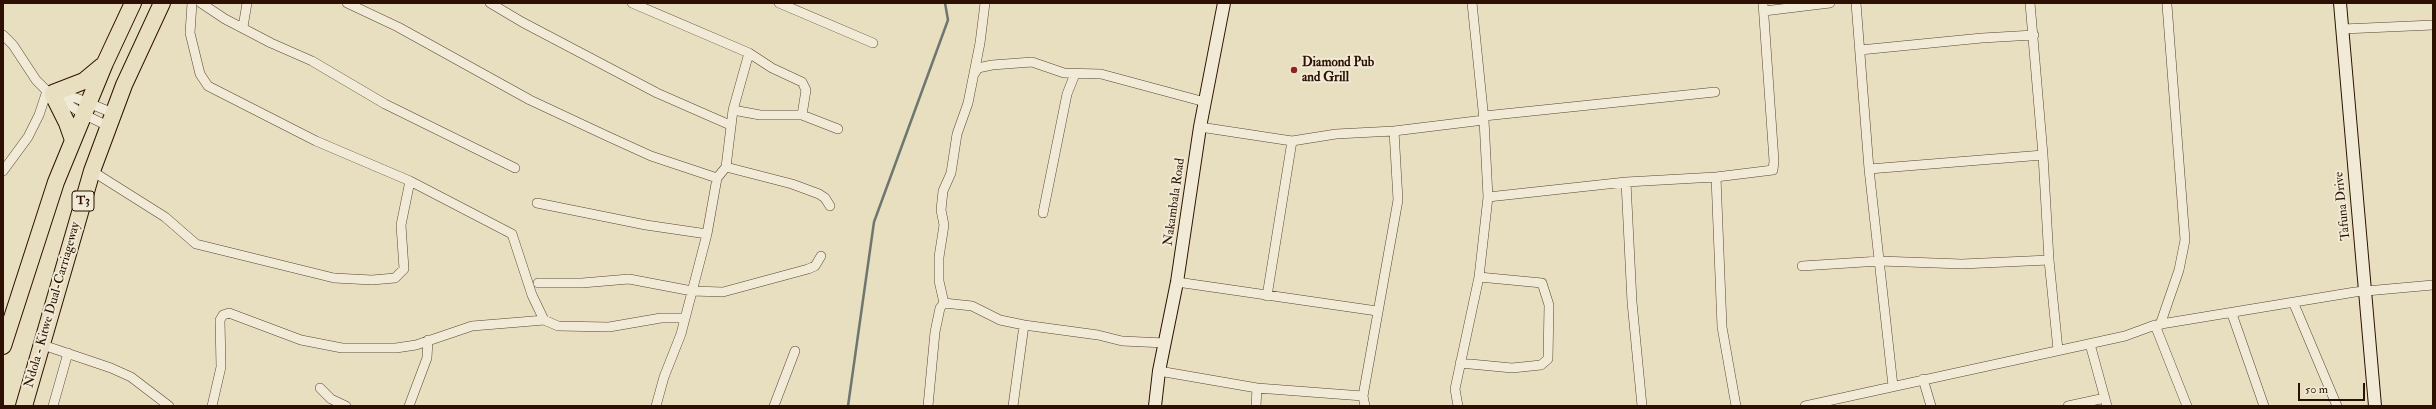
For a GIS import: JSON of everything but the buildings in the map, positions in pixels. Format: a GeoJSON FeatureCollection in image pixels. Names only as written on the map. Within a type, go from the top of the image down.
{"type":"FeatureCollection","features":[{"type":"Feature","properties":{"kind":"highway","name":"T3"},"geometry":{"type":"LineString","coordinates":[[3,346],[56,182],[105,62],[133,3]]}},
{"type":"Feature","properties":{"kind":"highway","name":"Ndola - Kitwe Dual-Carriageway"},"geometry":{"type":"LineString","coordinates":[[24,406],[40,344],[92,171],[111,120],[162,3]]}},
{"type":"Feature","properties":{"kind":"highway"},"geometry":{"type":"LineString","coordinates":[[73,140],[67,123],[51,93],[84,81],[105,62]]}},
{"type":"Feature","properties":{"kind":"main road","name":"Nakambala Road"},"geometry":{"type":"LineString","coordinates":[[1155,406],[1159,371],[1177,282],[1200,127],[1224,3]]}},
{"type":"Feature","properties":{"kind":"main road","name":"Tafuna Drive"},"geometry":{"type":"LineString","coordinates":[[2340,3],[2375,406]]}},
{"type":"Feature","properties":{"kind":"street"},"geometry":{"type":"LineString","coordinates":[[192,3],[190,33],[200,74],[208,86],[316,141],[410,181],[512,234],[532,295],[544,320]]}},
{"type":"Feature","properties":{"kind":"street"},"geometry":{"type":"LineString","coordinates":[[201,3],[226,19],[271,43],[318,64],[385,104],[516,168]]}},
{"type":"Feature","properties":{"kind":"street"},"geometry":{"type":"LineString","coordinates":[[243,27],[247,3]]}},
{"type":"Feature","properties":{"kind":"street"},"geometry":{"type":"LineString","coordinates":[[347,3],[398,27],[530,100],[651,156],[717,178]]}},
{"type":"Feature","properties":{"kind":"street"},"geometry":{"type":"LineString","coordinates":[[490,3],[522,22],[657,93],[730,125]]}},
{"type":"Feature","properties":{"kind":"street"},"geometry":{"type":"LineString","coordinates":[[632,3],[749,53],[772,68],[805,85],[806,90],[802,115]]}},
{"type":"Feature","properties":{"kind":"street"},"geometry":{"type":"LineString","coordinates":[[779,3],[873,43]]}},
{"type":"Feature","properties":{"kind":"street"},"geometry":{"type":"LineString","coordinates":[[944,304],[939,280],[939,257],[944,226],[942,210],[943,191],[951,173],[957,134],[968,103],[975,73],[985,3]]}},
{"type":"Feature","properties":{"kind":"street"},"geometry":{"type":"LineString","coordinates":[[1458,406],[1455,389],[1479,277],[1488,197],[1484,118],[1472,3]]}},
{"type":"Feature","properties":{"kind":"street"},"geometry":{"type":"LineString","coordinates":[[1488,197],[1626,182],[1716,177],[1772,170],[1774,161],[1764,7],[1830,3]]}},
{"type":"Feature","properties":{"kind":"street"},"geometry":{"type":"LineString","coordinates":[[1856,3],[1869,169],[1880,261],[1884,320],[1893,386]]}},
{"type":"Feature","properties":{"kind":"street"},"geometry":{"type":"LineString","coordinates":[[2030,3],[2034,35],[2043,155],[2049,260],[2058,350]]}},
{"type":"Feature","properties":{"kind":"street"},"geometry":{"type":"LineString","coordinates":[[2166,4],[2184,240],[2175,284],[2157,325],[2187,406]]}},
{"type":"Feature","properties":{"kind":"street"},"geometry":{"type":"LineString","coordinates":[[2343,30],[2433,25]]}},
{"type":"Feature","properties":{"kind":"street"},"geometry":{"type":"LineString","coordinates":[[3,35],[17,49],[36,80],[51,93],[111,120]]}},
{"type":"Feature","properties":{"kind":"street"},"geometry":{"type":"LineString","coordinates":[[1860,50],[1982,38],[2034,35]]}},
{"type":"Feature","properties":{"kind":"street"},"geometry":{"type":"LineString","coordinates":[[656,406],[664,377],[681,334],[707,234],[717,178],[726,167],[733,110],[749,53]]}},
{"type":"Feature","properties":{"kind":"street"},"geometry":{"type":"LineString","coordinates":[[975,73],[978,68],[992,65],[1032,62],[1064,73],[1101,74],[1205,102]]}},
{"type":"Feature","properties":{"kind":"street"},"geometry":{"type":"LineString","coordinates":[[1043,213],[1067,94],[1075,74]]}},
{"type":"Feature","properties":{"kind":"street"},"geometry":{"type":"LineString","coordinates":[[1200,127],[1292,141],[1336,134],[1394,131],[1484,118],[1715,92]]}},
{"type":"Feature","properties":{"kind":"street"},"geometry":{"type":"LineString","coordinates":[[3,170],[28,137],[51,93]]}},
{"type":"Feature","properties":{"kind":"street"},"geometry":{"type":"LineString","coordinates":[[86,109],[111,120]]}},
{"type":"Feature","properties":{"kind":"street"},"geometry":{"type":"LineString","coordinates":[[733,110],[760,115],[802,115],[838,129]]}},
{"type":"Feature","properties":{"kind":"street"},"geometry":{"type":"LineString","coordinates":[[1365,406],[1363,396],[1398,200],[1394,131]]}},
{"type":"Feature","properties":{"kind":"street"},"geometry":{"type":"LineString","coordinates":[[1267,296],[1292,141]]}},
{"type":"Feature","properties":{"kind":"street"},"geometry":{"type":"LineString","coordinates":[[1869,169],[2043,155]]}},
{"type":"Feature","properties":{"kind":"street"},"geometry":{"type":"LineString","coordinates":[[726,167],[792,184],[819,194],[825,198],[830,206]]}},
{"type":"Feature","properties":{"kind":"street"},"geometry":{"type":"LineString","coordinates":[[92,171],[165,217],[196,244],[334,278],[372,280],[395,278],[404,269],[401,225],[410,181]]}},
{"type":"Feature","properties":{"kind":"street"},"geometry":{"type":"LineString","coordinates":[[1716,177],[1722,327],[1736,406]]}},
{"type":"Feature","properties":{"kind":"street"},"geometry":{"type":"LineString","coordinates":[[1626,182],[1632,302],[1642,406]]}},
{"type":"Feature","properties":{"kind":"street"},"geometry":{"type":"LineString","coordinates":[[537,203],[646,225],[707,234]]}},
{"type":"Feature","properties":{"kind":"street"},"geometry":{"type":"LineString","coordinates":[[538,283],[582,283],[629,279],[692,291],[723,292],[808,269],[815,266],[821,256]]}},
{"type":"Feature","properties":{"kind":"street"},"geometry":{"type":"LineString","coordinates":[[1802,266],[1880,261],[1962,264],[2049,260]]}},
{"type":"Feature","properties":{"kind":"street"},"geometry":{"type":"LineString","coordinates":[[1460,363],[1512,368],[1541,365],[1548,359],[1549,305],[1542,283],[1479,277]]}},
{"type":"Feature","properties":{"kind":"street"},"geometry":{"type":"LineString","coordinates":[[1177,282],[1377,311]]}},
{"type":"Feature","properties":{"kind":"street"},"geometry":{"type":"LineString","coordinates":[[1804,406],[2125,336],[2157,325],[2294,304],[2365,291],[2433,285]]}},
{"type":"Feature","properties":{"kind":"street"},"geometry":{"type":"LineString","coordinates":[[944,304],[972,306],[1000,320],[1024,325],[1098,335],[1122,341],[1165,342]]}},
{"type":"Feature","properties":{"kind":"street"},"geometry":{"type":"LineString","coordinates":[[928,406],[935,332],[940,308],[944,304]]}},
{"type":"Feature","properties":{"kind":"street"},"geometry":{"type":"LineString","coordinates":[[2294,304],[2337,406]]}},
{"type":"Feature","properties":{"kind":"street"},"geometry":{"type":"LineString","coordinates":[[212,406],[221,367],[220,320],[223,315],[229,313],[301,340],[342,348],[396,348],[428,340],[472,326],[544,320],[558,326],[609,328],[661,318],[684,318]]}},
{"type":"Feature","properties":{"kind":"street"},"geometry":{"type":"LineString","coordinates":[[2232,314],[2264,406]]}},
{"type":"Feature","properties":{"kind":"street"},"geometry":{"type":"LineString","coordinates":[[1013,406],[1024,325]]}},
{"type":"Feature","properties":{"kind":"street"},"geometry":{"type":"LineString","coordinates":[[409,406],[427,358],[428,340]]}},
{"type":"Feature","properties":{"kind":"street"},"geometry":{"type":"LineString","coordinates":[[40,344],[131,377],[169,406]]}},
{"type":"Feature","properties":{"kind":"street"},"geometry":{"type":"LineString","coordinates":[[2068,406],[2106,402],[2090,344]]}},
{"type":"Feature","properties":{"kind":"street"},"geometry":{"type":"LineString","coordinates":[[774,406],[795,351]]}},
{"type":"Feature","properties":{"kind":"street"},"geometry":{"type":"LineString","coordinates":[[53,406],[68,353]]}},
{"type":"Feature","properties":{"kind":"street"},"geometry":{"type":"LineString","coordinates":[[1159,371],[1257,388],[1363,396]]}},
{"type":"Feature","properties":{"kind":"street"},"geometry":{"type":"LineString","coordinates":[[1923,379],[1931,406]]}},
{"type":"Feature","properties":{"kind":"street"},"geometry":{"type":"LineString","coordinates":[[320,388],[331,398],[346,406]]}},
{"type":"Feature","properties":{"kind":"street"},"geometry":{"type":"LineString","coordinates":[[1256,406],[1257,388]]}},
{"type":"Feature","properties":{"kind":"waterway"},"geometry":{"type":"LineString","coordinates":[[848,406],[874,222],[948,20],[945,3]]}},
{"type":"Feature","properties":{"kind":"place","name":"Diamond Pub and Grill"},"geometry":{"type":"Point","coordinates":[1294,70]}}]}
